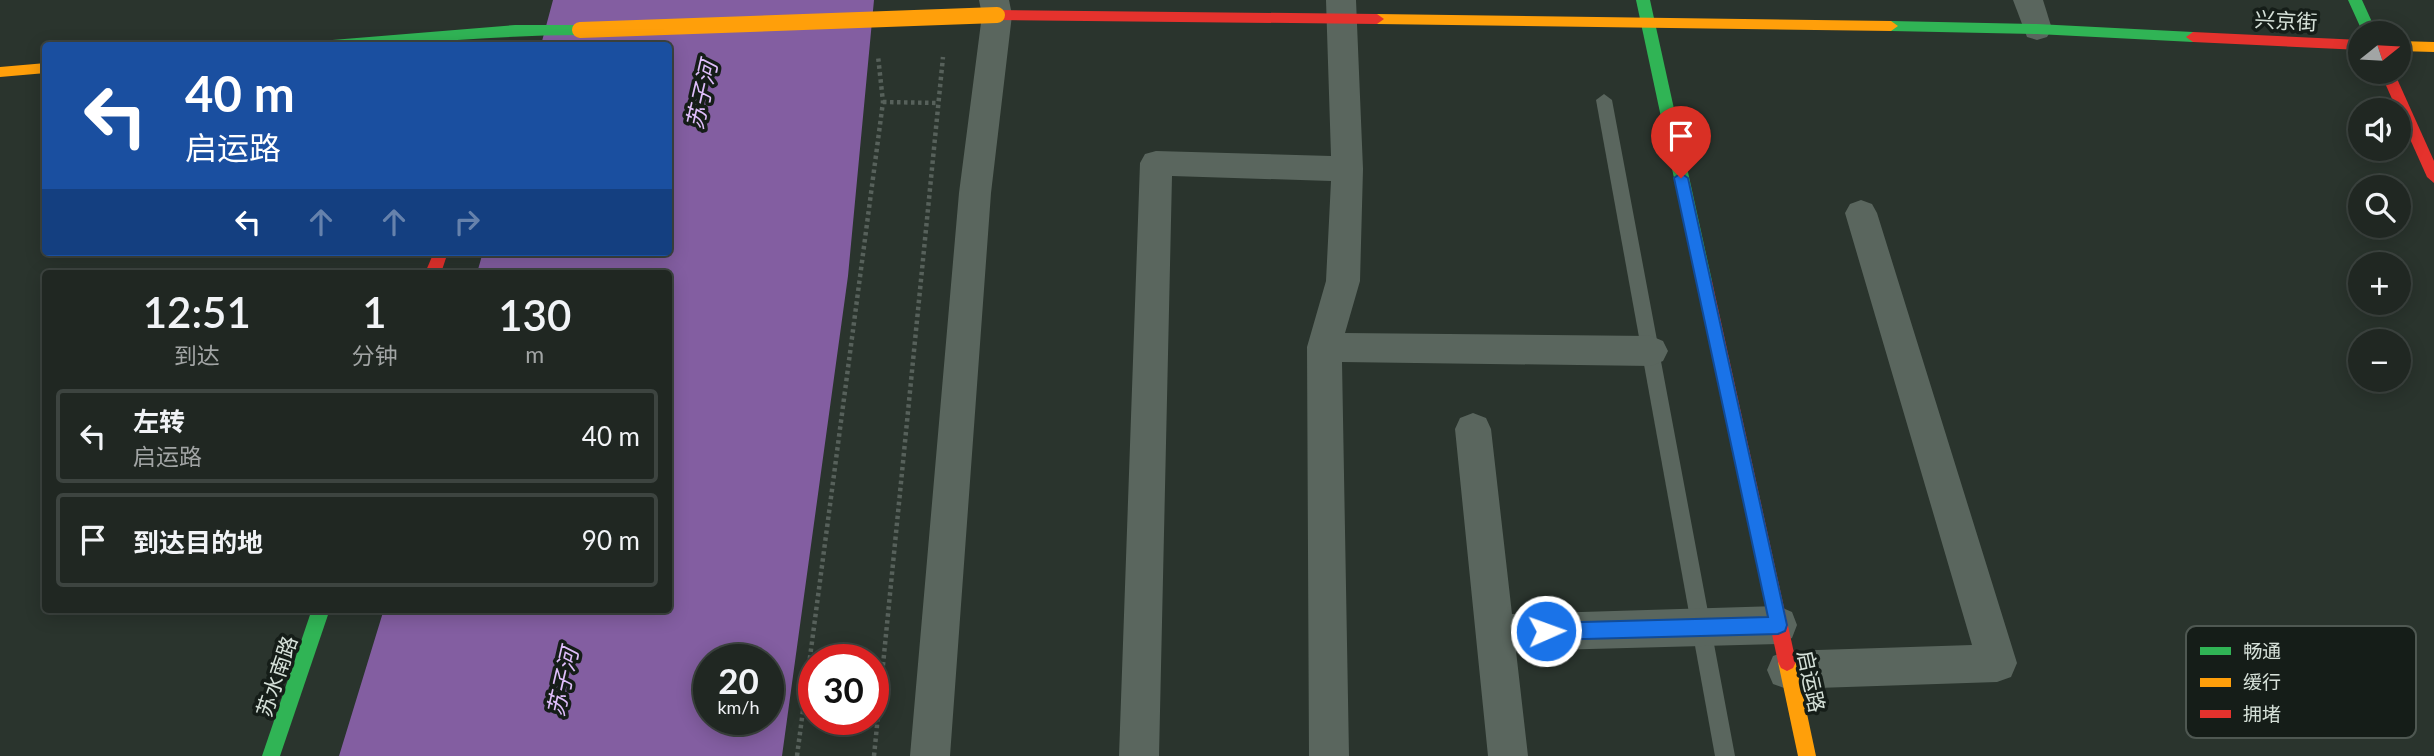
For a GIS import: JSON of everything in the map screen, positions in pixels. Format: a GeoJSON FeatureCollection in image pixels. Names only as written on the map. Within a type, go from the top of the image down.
{"type":"FeatureCollection","features":[{"type":"Feature","properties":{"kind":"street","name":"启运路"},"geometry":{"type":"LineString","coordinates":[[1643,0],[1807,756]]}},
{"type":"Feature","properties":{"kind":"street"},"geometry":{"type":"LineString","coordinates":[[2028,0],[2037,29]]}},
{"type":"Feature","properties":{"kind":"street"},"geometry":{"type":"LineString","coordinates":[[2355,0],[2365,21]]}},
{"type":"Feature","properties":{"kind":"street","name":"兴京街"},"geometry":{"type":"LineString","coordinates":[[416,42],[513,38],[580,30],[995,8],[1341,9],[1647,21],[2037,29],[2348,44]]}},
{"type":"Feature","properties":{"kind":"street"},"geometry":{"type":"LineString","coordinates":[[930,756],[975,193],[995,8]]}},
{"type":"Feature","properties":{"kind":"street"},"geometry":{"type":"LineString","coordinates":[[1329,756],[1324,347],[1343,281],[1347,169],[1341,9]]}},
{"type":"Feature","properties":{"kind":"street"},"geometry":{"type":"LineString","coordinates":[[513,38],[520,10]]}},
{"type":"Feature","properties":{"kind":"street"},"geometry":{"type":"LineString","coordinates":[[2412,46],[2434,47]]}},
{"type":"Feature","properties":{"kind":"street"},"geometry":{"type":"LineString","coordinates":[[0,72],[42,68]]}},
{"type":"Feature","properties":{"kind":"street"},"geometry":{"type":"LineString","coordinates":[[2392,84],[2434,177]]}},
{"type":"Feature","properties":{"kind":"street"},"geometry":{"type":"LineString","coordinates":[[1139,756],[1156,163],[1347,169]]}},
{"type":"Feature","properties":{"kind":"street"},"geometry":{"type":"LineString","coordinates":[[1787,670],[1997,663],[1861,213]]}},
{"type":"Feature","properties":{"kind":"street"},"geometry":{"type":"LineString","coordinates":[[1324,347],[1651,351]]}},
{"type":"Feature","properties":{"kind":"street"},"geometry":{"type":"LineString","coordinates":[[1473,429],[1507,756]]}},
{"type":"Feature","properties":{"kind":"street","name":"苏水南路"},"geometry":{"type":"LineString","coordinates":[[271,756],[320,613]]}},
{"type":"Feature","properties":{"kind":"street"},"geometry":{"type":"LineString","coordinates":[[1494,633],[1778,625]]}},
{"type":"Feature","properties":{"kind":"lane"},"geometry":{"type":"LineString","coordinates":[[1604,100],[1725,756]]}},
{"type":"Feature","properties":{"kind":"path"},"geometry":{"type":"LineString","coordinates":[[797,756],[884,102],[877,48]]}},
{"type":"Feature","properties":{"kind":"path"},"geometry":{"type":"LineString","coordinates":[[873,756],[939,103],[884,102]]}},
{"type":"Feature","properties":{"kind":"water","name":"苏子河"},"geometry":{"type":"Polygon","coordinates":[[[553,0],[874,0],[848,276],[782,756],[339,756],[383,613],[672,613],[672,270],[478,270],[482,256],[672,256],[672,42],[542,42],[553,0]]]}},
{"type":"Feature","properties":{"kind":"traffic: fast"},"geometry":{"type":"LineString","coordinates":[[1643,0],[1704,281]]}},
{"type":"Feature","properties":{"kind":"traffic: fast"},"geometry":{"type":"LineString","coordinates":[[2355,0],[2365,21]]}},
{"type":"Feature","properties":{"kind":"traffic: fast"},"geometry":{"type":"LineString","coordinates":[[1891,26],[2037,29],[2193,37]]}},
{"type":"Feature","properties":{"kind":"traffic: fast"},"geometry":{"type":"LineString","coordinates":[[369,42],[515,30],[580,30]]}},
{"type":"Feature","properties":{"kind":"traffic: fast"},"geometry":{"type":"LineString","coordinates":[[271,756],[320,613]]}},
{"type":"Feature","properties":{"kind":"traffic: slow"},"geometry":{"type":"LineString","coordinates":[[580,30],[997,15]]}},
{"type":"Feature","properties":{"kind":"traffic: slow"},"geometry":{"type":"LineString","coordinates":[[1377,19],[1891,26]]}},
{"type":"Feature","properties":{"kind":"traffic: slow"},"geometry":{"type":"LineString","coordinates":[[2412,46],[2434,47]]}},
{"type":"Feature","properties":{"kind":"traffic: slow"},"geometry":{"type":"LineString","coordinates":[[0,72],[42,68]]}},
{"type":"Feature","properties":{"kind":"traffic: slow"},"geometry":{"type":"LineString","coordinates":[[1787,662],[1807,756]]}},
{"type":"Feature","properties":{"kind":"traffic: jam"},"geometry":{"type":"LineString","coordinates":[[997,15],[1377,19]]}},
{"type":"Feature","properties":{"kind":"traffic: jam"},"geometry":{"type":"LineString","coordinates":[[2193,37],[2348,44]]}},
{"type":"Feature","properties":{"kind":"traffic: jam"},"geometry":{"type":"LineString","coordinates":[[2392,84],[2434,177]]}},
{"type":"Feature","properties":{"kind":"traffic: jam"},"geometry":{"type":"LineString","coordinates":[[434,270],[439,256]]}},
{"type":"Feature","properties":{"kind":"traffic: jam"},"geometry":{"type":"LineString","coordinates":[[1704,281],[1787,662]]}},
{"type":"Feature","properties":{"kind":"route"},"geometry":{"type":"LineString","coordinates":[[1546,631],[1778,625],[1681,178]]}}]}
